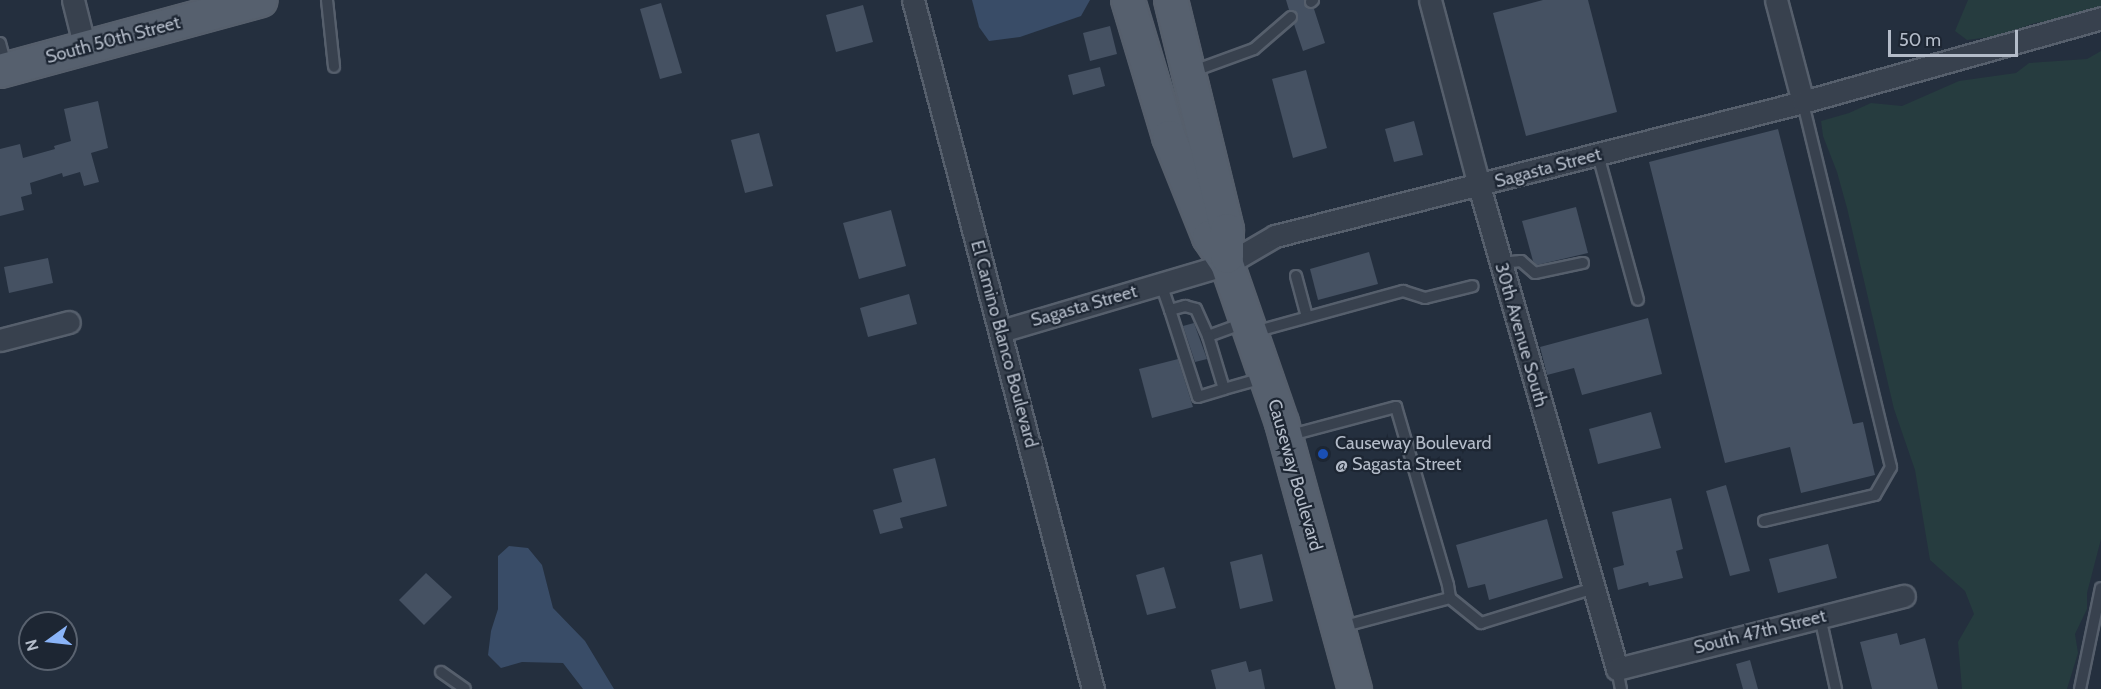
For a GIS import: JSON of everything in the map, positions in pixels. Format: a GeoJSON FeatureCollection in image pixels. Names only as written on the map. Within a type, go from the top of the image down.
{"type":"FeatureCollection","features":[{"type":"Feature","properties":{"kind":"main road","name":"South 50th Street"},"geometry":{"type":"LineString","coordinates":[[2,61],[85,48],[261,0]]}},
{"type":"Feature","properties":{"kind":"main road","name":"Causeway Boulevard"},"geometry":{"type":"LineString","coordinates":[[1128,0],[1169,137],[1209,237],[1227,264],[1286,436],[1355,689]]}},
{"type":"Feature","properties":{"kind":"main road","name":"Causeway Boulevard"},"geometry":{"type":"LineString","coordinates":[[1171,0],[1191,72],[1227,230],[1227,264]]}},
{"type":"Feature","properties":{"kind":"street"},"geometry":{"type":"LineString","coordinates":[[73,0],[85,48]]}},
{"type":"Feature","properties":{"kind":"street","name":"El Camino Blanco Boulevard"},"geometry":{"type":"LineString","coordinates":[[914,0],[1093,689]]}},
{"type":"Feature","properties":{"kind":"street","name":"30th Avenue South"},"geometry":{"type":"LineString","coordinates":[[1430,0],[1479,186],[1619,679]]}},
{"type":"Feature","properties":{"kind":"street"},"geometry":{"type":"LineString","coordinates":[[1776,0],[1803,102]]}},
{"type":"Feature","properties":{"kind":"street","name":"Sagasta Street"},"geometry":{"type":"LineString","coordinates":[[1001,331],[1227,264],[1275,236],[1803,102],[2101,18]]}},
{"type":"Feature","properties":{"kind":"street"},"geometry":{"type":"LineString","coordinates":[[0,340],[69,322]]}},
{"type":"Feature","properties":{"kind":"street","name":"South 47th Street"},"geometry":{"type":"LineString","coordinates":[[1619,679],[1820,617],[1904,596]]}},
{"type":"Feature","properties":{"kind":"lane"},"geometry":{"type":"LineString","coordinates":[[327,0],[334,67]]}},
{"type":"Feature","properties":{"kind":"lane"},"geometry":{"type":"LineString","coordinates":[[1191,72],[1254,49],[1292,17]]}},
{"type":"Feature","properties":{"kind":"lane"},"geometry":{"type":"LineString","coordinates":[[1764,521],[1875,495],[1891,467],[1803,102]]}},
{"type":"Feature","properties":{"kind":"lane"},"geometry":{"type":"LineString","coordinates":[[1598,155],[1638,300]]}},
{"type":"Feature","properties":{"kind":"lane"},"geometry":{"type":"LineString","coordinates":[[1501,263],[1521,261],[1535,273],[1583,263]]}},
{"type":"Feature","properties":{"kind":"lane"},"geometry":{"type":"LineString","coordinates":[[1296,276],[1307,318]]}},
{"type":"Feature","properties":{"kind":"lane"},"geometry":{"type":"LineString","coordinates":[[1161,284],[1198,397],[1266,378]]}},
{"type":"Feature","properties":{"kind":"lane"},"geometry":{"type":"LineString","coordinates":[[1208,336],[1307,318],[1403,291],[1425,298],[1473,286]]}},
{"type":"Feature","properties":{"kind":"lane"},"geometry":{"type":"LineString","coordinates":[[1170,310],[1185,306],[1196,309],[1208,336],[1224,389]]}},
{"type":"Feature","properties":{"kind":"lane"},"geometry":{"type":"LineString","coordinates":[[1286,436],[1396,407],[1450,598],[1481,623],[1594,588]]}},
{"type":"Feature","properties":{"kind":"lane"},"geometry":{"type":"LineString","coordinates":[[2080,689],[2101,588]]}},
{"type":"Feature","properties":{"kind":"lane"},"geometry":{"type":"LineString","coordinates":[[1338,628],[1450,598]]}},
{"type":"Feature","properties":{"kind":"lane"},"geometry":{"type":"LineString","coordinates":[[1820,617],[1836,689]]}},
{"type":"Feature","properties":{"kind":"lane"},"geometry":{"type":"LineString","coordinates":[[441,672],[465,689]]}},
{"type":"Feature","properties":{"kind":"green space"},"geometry":{"type":"Polygon","coordinates":[[[1968,0],[2101,0],[2101,13],[2035,23],[1998,36],[1967,40],[1955,31],[1968,0]]]}},
{"type":"Feature","properties":{"kind":"green space"},"geometry":{"type":"Polygon","coordinates":[[[2101,51],[2101,539],[2087,593],[2087,609],[2075,634],[2078,653],[2067,689],[1962,689],[1958,642],[1974,614],[1965,591],[1930,560],[1915,470],[1894,409],[1847,208],[1837,172],[1823,136],[1821,121],[1849,113],[1871,103],[1902,106],[1959,81],[2016,73],[2029,63],[2087,59],[2101,51]]]}},
{"type":"Feature","properties":{"kind":"water"},"geometry":{"type":"Polygon","coordinates":[[[972,0],[1090,0],[1081,16],[1020,37],[989,41],[979,27],[972,0]]]}},
{"type":"Feature","properties":{"kind":"water"},"geometry":{"type":"Polygon","coordinates":[[[509,546],[528,548],[542,565],[553,608],[585,641],[614,689],[583,689],[563,663],[522,662],[501,668],[488,655],[491,631],[498,609],[498,556],[509,546]]]}},
{"type":"Feature","properties":{"kind":"building"},"geometry":{"type":"Polygon","coordinates":[[[1286,0],[1304,0],[1306,8],[1314,9],[1325,43],[1303,51],[1294,24],[1298,15],[1294,10],[1289,10],[1286,0]]]}},
{"type":"Feature","properties":{"kind":"building"},"geometry":{"type":"Polygon","coordinates":[[[1543,0],[1588,0],[1617,112],[1526,136],[1493,13],[1543,0]]]}},
{"type":"Feature","properties":{"kind":"building"},"geometry":{"type":"Polygon","coordinates":[[[661,3],[682,73],[660,79],[640,9],[661,3]]]}},
{"type":"Feature","properties":{"kind":"building"},"geometry":{"type":"Polygon","coordinates":[[[863,5],[873,42],[836,52],[826,15],[863,5]]]}},
{"type":"Feature","properties":{"kind":"building"},"geometry":{"type":"Polygon","coordinates":[[[1110,26],[1117,54],[1090,61],[1083,33],[1110,26]]]}},
{"type":"Feature","properties":{"kind":"building"},"geometry":{"type":"Polygon","coordinates":[[[1100,67],[1105,86],[1073,95],[1068,75],[1100,67]]]}},
{"type":"Feature","properties":{"kind":"building"},"geometry":{"type":"Polygon","coordinates":[[[1306,70],[1327,148],[1293,158],[1272,79],[1306,70]]]}},
{"type":"Feature","properties":{"kind":"building"},"geometry":{"type":"Polygon","coordinates":[[[98,101],[108,148],[91,153],[99,182],[84,186],[80,172],[63,177],[62,173],[30,183],[32,194],[21,197],[24,210],[0,216],[0,149],[20,144],[23,158],[55,149],[54,146],[71,141],[64,109],[98,101]]]}},
{"type":"Feature","properties":{"kind":"building"},"geometry":{"type":"Polygon","coordinates":[[[1414,121],[1423,155],[1394,162],[1385,129],[1414,121]]]}},
{"type":"Feature","properties":{"kind":"building"},"geometry":{"type":"Polygon","coordinates":[[[1778,129],[1853,424],[1863,422],[1875,475],[1801,493],[1790,447],[1725,463],[1649,162],[1778,129]]]}},
{"type":"Feature","properties":{"kind":"building"},"geometry":{"type":"Polygon","coordinates":[[[759,133],[773,186],[745,193],[731,140],[759,133]]]}},
{"type":"Feature","properties":{"kind":"building"},"geometry":{"type":"Polygon","coordinates":[[[1576,207],[1588,253],[1537,265],[1533,261],[1522,221],[1576,207]]]}},
{"type":"Feature","properties":{"kind":"building"},"geometry":{"type":"Polygon","coordinates":[[[891,210],[906,266],[859,279],[843,223],[891,210]]]}},
{"type":"Feature","properties":{"kind":"building"},"geometry":{"type":"Polygon","coordinates":[[[1369,252],[1378,284],[1318,300],[1310,269],[1369,252]]]}},
{"type":"Feature","properties":{"kind":"building"},"geometry":{"type":"Polygon","coordinates":[[[48,258],[53,283],[9,293],[4,267],[48,258]]]}},
{"type":"Feature","properties":{"kind":"building"},"geometry":{"type":"Polygon","coordinates":[[[909,294],[917,324],[868,337],[860,308],[909,294]]]}},
{"type":"Feature","properties":{"kind":"building"},"geometry":{"type":"Polygon","coordinates":[[[1648,318],[1662,374],[1582,395],[1574,368],[1547,375],[1540,347],[1648,318]]]}},
{"type":"Feature","properties":{"kind":"building"},"geometry":{"type":"Polygon","coordinates":[[[1194,323],[1207,359],[1195,362],[1183,326],[1194,323]]]}},
{"type":"Feature","properties":{"kind":"building"},"geometry":{"type":"Polygon","coordinates":[[[1178,359],[1193,407],[1152,418],[1139,369],[1178,359]]]}},
{"type":"Feature","properties":{"kind":"building"},"geometry":{"type":"Polygon","coordinates":[[[1651,412],[1661,448],[1598,464],[1589,429],[1651,412]]]}},
{"type":"Feature","properties":{"kind":"building"},"geometry":{"type":"Polygon","coordinates":[[[935,458],[947,506],[900,518],[903,528],[880,534],[873,510],[902,502],[893,469],[935,458]]]}},
{"type":"Feature","properties":{"kind":"building"},"geometry":{"type":"Polygon","coordinates":[[[1726,485],[1750,571],[1730,576],[1706,491],[1726,485]]]}},
{"type":"Feature","properties":{"kind":"building"},"geometry":{"type":"Polygon","coordinates":[[[1671,498],[1683,549],[1676,551],[1683,578],[1649,586],[1648,582],[1618,590],[1613,568],[1624,565],[1612,512],[1671,498]]]}},
{"type":"Feature","properties":{"kind":"building"},"geometry":{"type":"Polygon","coordinates":[[[1547,519],[1563,578],[1489,600],[1485,584],[1468,588],[1456,545],[1547,519]]]}},
{"type":"Feature","properties":{"kind":"building"},"geometry":{"type":"Polygon","coordinates":[[[1828,544],[1837,578],[1778,593],[1769,559],[1828,544]]]}},
{"type":"Feature","properties":{"kind":"building"},"geometry":{"type":"Polygon","coordinates":[[[1262,554],[1273,601],[1240,609],[1230,562],[1262,554]]]}},
{"type":"Feature","properties":{"kind":"building"},"geometry":{"type":"Polygon","coordinates":[[[1164,567],[1176,608],[1147,615],[1136,575],[1164,567]]]}},
{"type":"Feature","properties":{"kind":"building"},"geometry":{"type":"Polygon","coordinates":[[[426,573],[452,597],[424,625],[399,600],[426,573]]]}},
{"type":"Feature","properties":{"kind":"building"},"geometry":{"type":"Polygon","coordinates":[[[1897,633],[1900,645],[1925,638],[1938,689],[1872,689],[1860,642],[1897,633]]]}},
{"type":"Feature","properties":{"kind":"building"},"geometry":{"type":"Polygon","coordinates":[[[1750,660],[1758,689],[1743,689],[1736,664],[1750,660]]]}},
{"type":"Feature","properties":{"kind":"building"},"geometry":{"type":"Polygon","coordinates":[[[1246,661],[1249,672],[1261,669],[1265,689],[1216,689],[1211,670],[1246,661]]]}},
{"type":"Feature","properties":{"kind":"place","name":"Causeway Boulevard @ Sagasta Street"},"geometry":{"type":"Point","coordinates":[1323,454]}}]}
